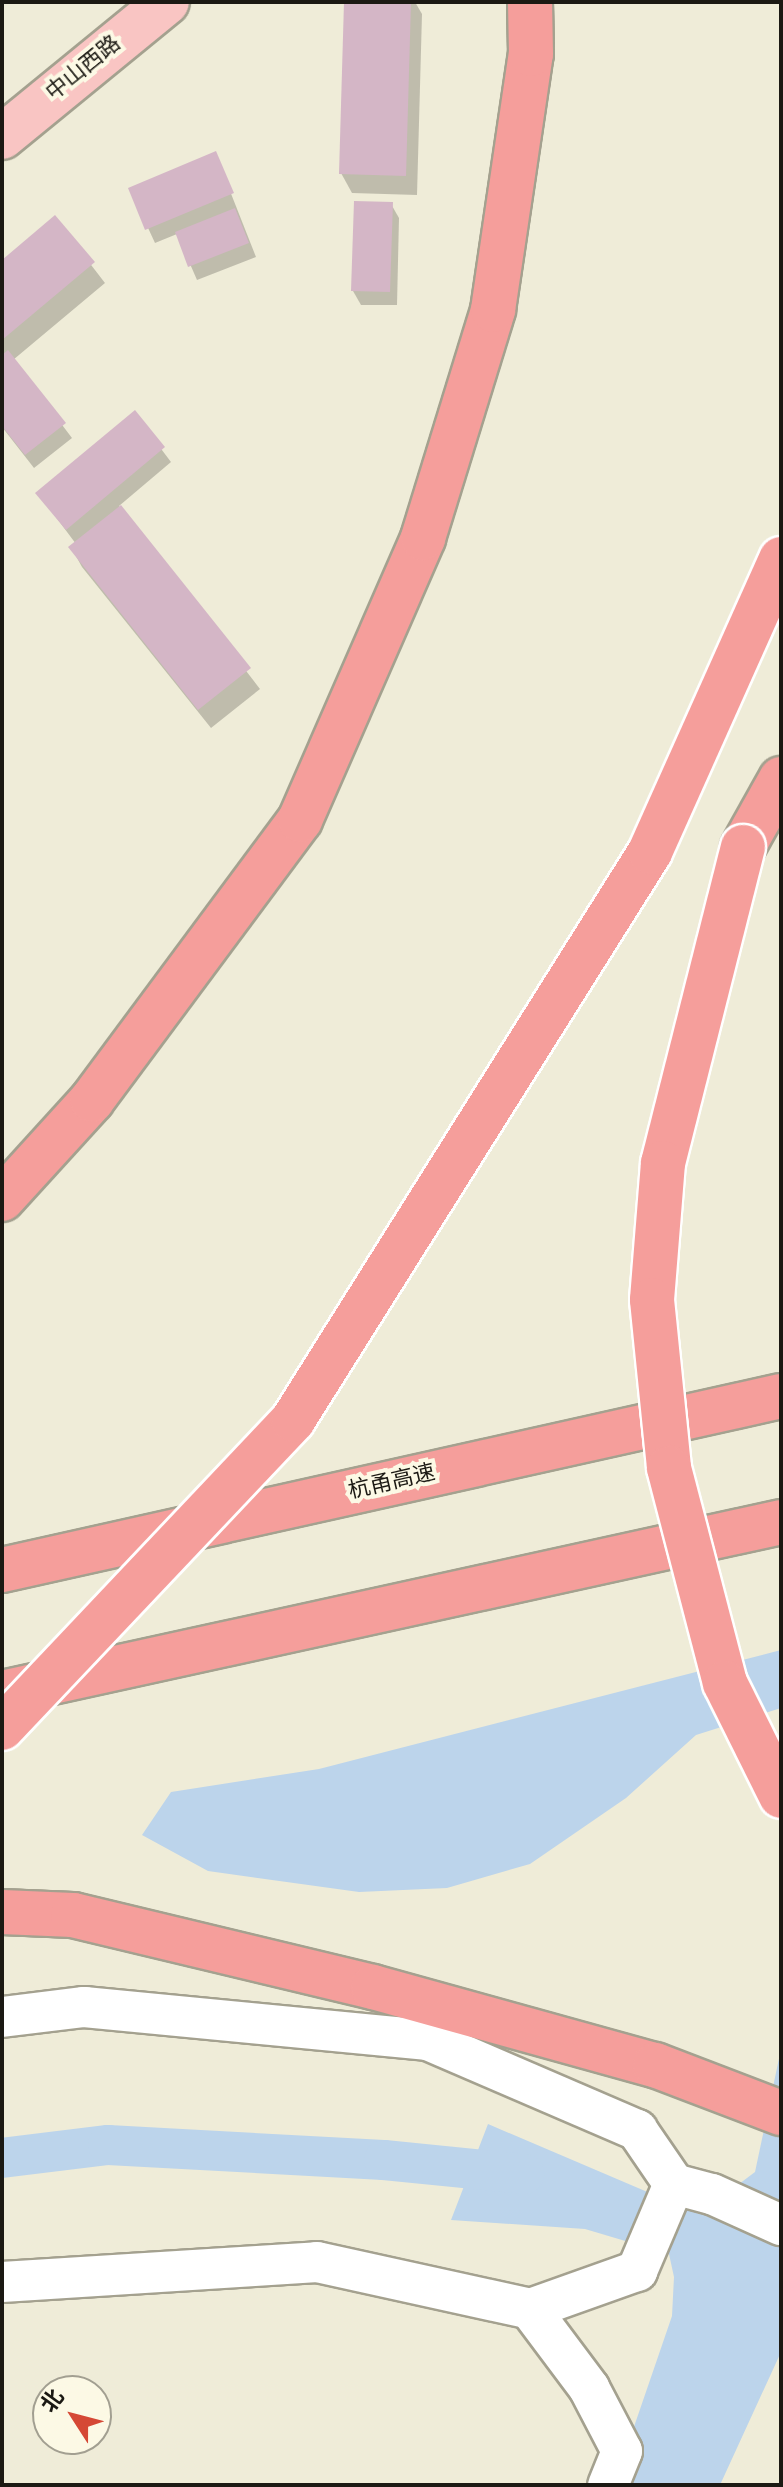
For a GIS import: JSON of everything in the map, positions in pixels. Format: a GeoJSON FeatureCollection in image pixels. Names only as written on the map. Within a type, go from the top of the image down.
{"type":"FeatureCollection","features":[{"type":"Feature","properties":{"kind":"highway"},"geometry":{"type":"LineString","coordinates":[[2,1199],[92,1100],[300,820],[423,538],[493,310],[531,54],[530,2]]}},
{"type":"Feature","properties":{"kind":"highway"},"geometry":{"type":"LineString","coordinates":[[2,1728],[293,1420],[650,852],[781,559]]}},
{"type":"Feature","properties":{"kind":"highway"},"geometry":{"type":"LineString","coordinates":[[781,779],[743,847],[699,1012],[663,1163],[652,1300],[669,1468],[689,1545],[725,1683],[781,1796]]}},
{"type":"Feature","properties":{"kind":"highway","name":"杭甬高速"},"geometry":{"type":"LineString","coordinates":[[2,1570],[781,1396]]}},
{"type":"Feature","properties":{"kind":"highway"},"geometry":{"type":"LineString","coordinates":[[2,1693],[781,1522]]}},
{"type":"Feature","properties":{"kind":"highway"},"geometry":{"type":"LineString","coordinates":[[2,1912],[73,1915],[373,1987],[655,2065],[781,2113]]}},
{"type":"Feature","properties":{"kind":"main road","name":"中山西路"},"geometry":{"type":"LineString","coordinates":[[2,137],[167,2]]}},
{"type":"Feature","properties":{"kind":"street"},"geometry":{"type":"LineString","coordinates":[[2,2017],[84,2007],[428,2040],[637,2130],[674,2184],[712,2194],[781,2225]]}},
{"type":"Feature","properties":{"kind":"street"},"geometry":{"type":"LineString","coordinates":[[2,2282],[317,2262],[530,2309],[637,2271],[674,2184]]}},
{"type":"Feature","properties":{"kind":"street"},"geometry":{"type":"LineString","coordinates":[[530,2309],[589,2388],[622,2451],[608,2485]]}},
{"type":"Feature","properties":{"kind":"water"},"geometry":{"type":"Polygon","coordinates":[[[781,1650],[781,1708],[696,1735],[626,1798],[530,1864],[447,1888],[359,1892],[208,1871],[142,1835],[171,1792],[319,1769],[781,1650]]]}},
{"type":"Feature","properties":{"kind":"water"},"geometry":{"type":"Polygon","coordinates":[[[781,2049],[781,2352],[720,2485],[614,2485],[672,2316],[674,2277],[669,2254],[585,2229],[451,2220],[488,2124],[699,2214],[755,2172],[781,2049]]]}},
{"type":"Feature","properties":{"kind":"building"},"geometry":{"type":"Polygon","coordinates":[[[344,2],[411,2],[406,176],[339,174],[344,2]]]}},
{"type":"Feature","properties":{"kind":"building"},"geometry":{"type":"Polygon","coordinates":[[[216,151],[234,193],[145,230],[128,188],[216,151]]]}},
{"type":"Feature","properties":{"kind":"building"},"geometry":{"type":"Polygon","coordinates":[[[354,201],[393,202],[390,292],[351,291],[354,201]]]}},
{"type":"Feature","properties":{"kind":"building"},"geometry":{"type":"Polygon","coordinates":[[[235,208],[249,243],[188,267],[175,232],[235,208]]]}},
{"type":"Feature","properties":{"kind":"building"},"geometry":{"type":"Polygon","coordinates":[[[55,215],[95,262],[2,340],[2,260],[55,215]]]}},
{"type":"Feature","properties":{"kind":"building"},"geometry":{"type":"Polygon","coordinates":[[[8,350],[66,423],[25,455],[2,426],[2,355],[8,350]]]}},
{"type":"Feature","properties":{"kind":"building"},"geometry":{"type":"Polygon","coordinates":[[[135,410],[165,447],[66,530],[35,493],[135,410]]]}},
{"type":"Feature","properties":{"kind":"building"},"geometry":{"type":"Polygon","coordinates":[[[121,505],[251,668],[198,710],[68,547],[121,505]]]}},
{"type":"Feature","properties":{"kind":"waterway"},"geometry":{"type":"LineString","coordinates":[[2,2158],[108,2145],[384,2160],[524,2174]]}}]}
